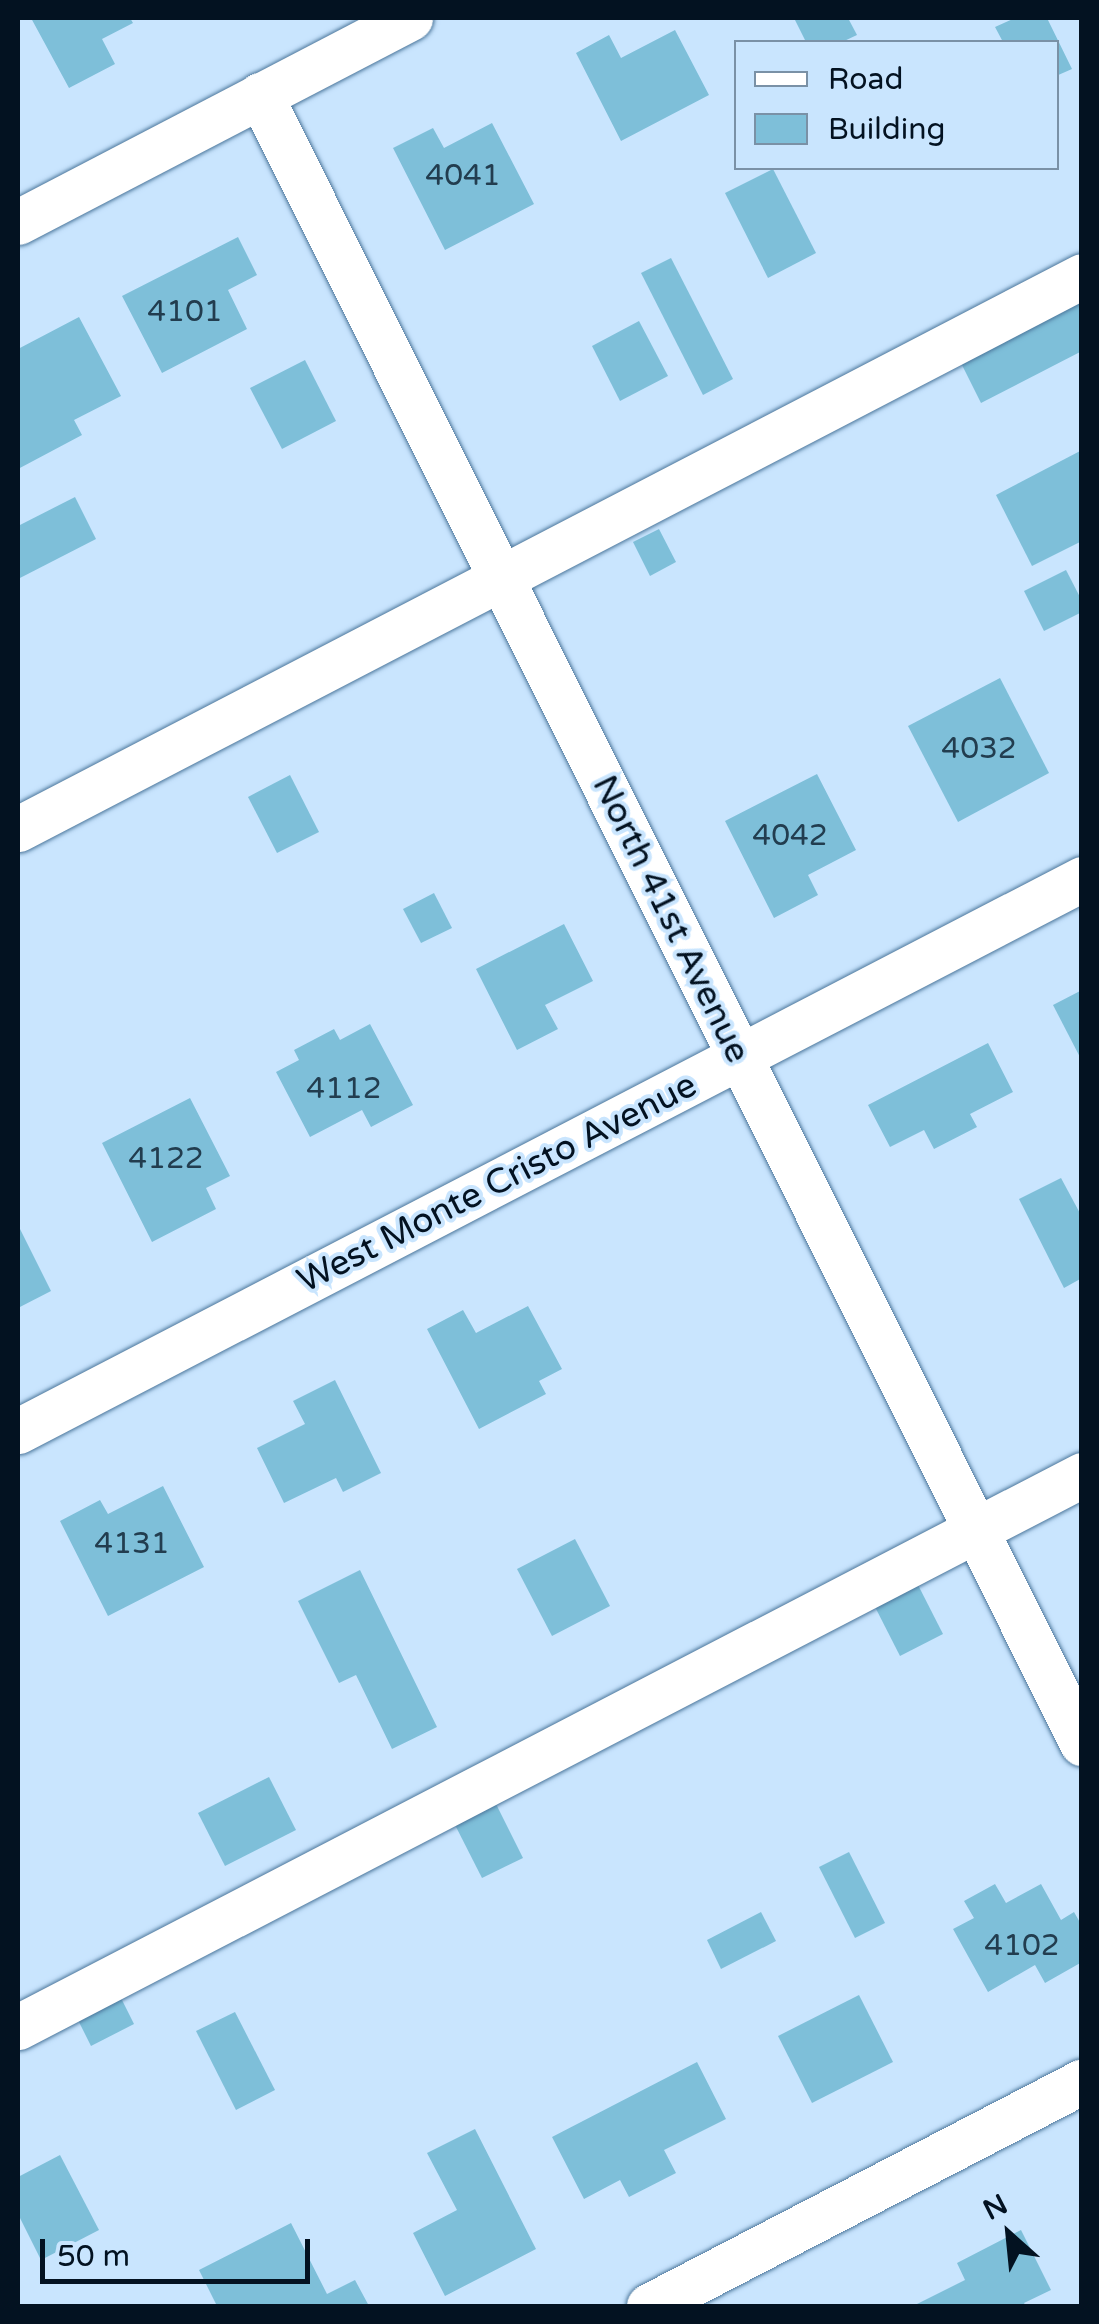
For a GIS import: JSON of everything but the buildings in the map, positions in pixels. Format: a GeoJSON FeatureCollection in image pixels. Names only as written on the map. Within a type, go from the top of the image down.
{"type":"FeatureCollection","features":[{"type":"Feature","properties":{"kind":"street"},"geometry":{"type":"LineString","coordinates":[[18,222],[410,18]]}},
{"type":"Feature","properties":{"kind":"street","name":"North 41st Avenue"},"geometry":{"type":"LineString","coordinates":[[260,96],[1082,1743]]}},
{"type":"Feature","properties":{"kind":"street"},"geometry":{"type":"LineString","coordinates":[[18,830],[1082,276]]}},
{"type":"Feature","properties":{"kind":"street","name":"West Monte Cristo Avenue"},"geometry":{"type":"LineString","coordinates":[[18,1431],[1082,879]]}},
{"type":"Feature","properties":{"kind":"street"},"geometry":{"type":"LineString","coordinates":[[18,2027],[1082,1475]]}},
{"type":"Feature","properties":{"kind":"street"},"geometry":{"type":"LineString","coordinates":[[649,2306],[1082,2082]]}}]}
